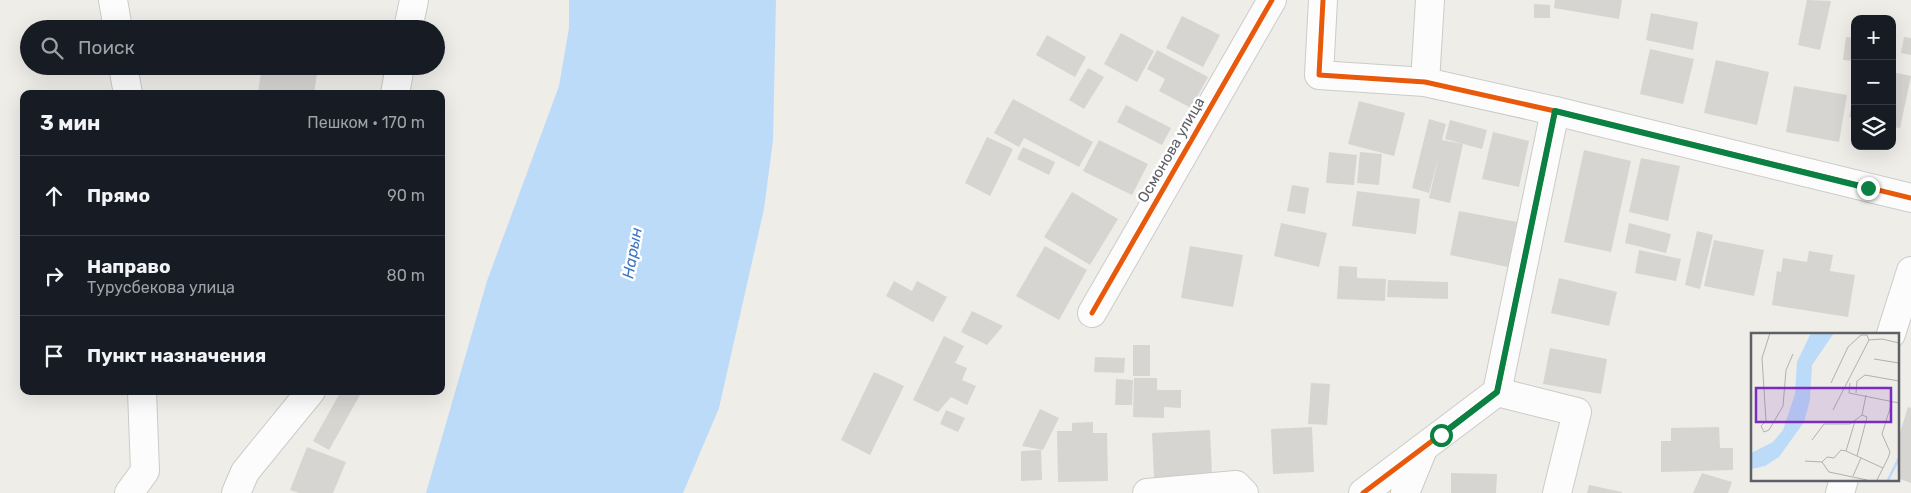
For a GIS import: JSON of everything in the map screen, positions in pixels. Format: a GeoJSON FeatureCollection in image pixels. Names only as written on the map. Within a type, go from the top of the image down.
{"type":"FeatureCollection","features":[{"type":"Feature","properties":{"kind":"street"},"geometry":{"type":"LineString","coordinates":[[113,0],[116,20]]}},
{"type":"Feature","properties":{"kind":"street"},"geometry":{"type":"LineString","coordinates":[[410,20],[414,0]]}},
{"type":"Feature","properties":{"kind":"street","name":"Осмонова улица"},"geometry":{"type":"LineString","coordinates":[[1092,313],[1272,0]]}},
{"type":"Feature","properties":{"kind":"street"},"geometry":{"type":"LineString","coordinates":[[1323,0],[1319,75],[1425,82],[1555,111],[1911,198]]}},
{"type":"Feature","properties":{"kind":"street"},"geometry":{"type":"LineString","coordinates":[[1425,82],[1430,0]]}},
{"type":"Feature","properties":{"kind":"street"},"geometry":{"type":"LineString","coordinates":[[125,75],[127,90]]}},
{"type":"Feature","properties":{"kind":"street"},"geometry":{"type":"LineString","coordinates":[[396,90],[398,75]]}},
{"type":"Feature","properties":{"kind":"street"},"geometry":{"type":"LineString","coordinates":[[1363,493],[1497,392],[1555,111]]}},
{"type":"Feature","properties":{"kind":"street"},"geometry":{"type":"LineString","coordinates":[[1890,333],[1911,271]]}},
{"type":"Feature","properties":{"kind":"street"},"geometry":{"type":"LineString","coordinates":[[1497,392],[1577,412],[1558,493]]}},
{"type":"Feature","properties":{"kind":"street"},"geometry":{"type":"LineString","coordinates":[[129,493],[145,471],[142,395]]}},
{"type":"Feature","properties":{"kind":"street"},"geometry":{"type":"LineString","coordinates":[[236,493],[245,472],[308,395]]}},
{"type":"Feature","properties":{"kind":"street"},"geometry":{"type":"LineString","coordinates":[[1405,493],[1422,449]]}},
{"type":"Feature","properties":{"kind":"street"},"geometry":{"type":"LineString","coordinates":[[1840,493],[1844,480]]}},
{"type":"Feature","properties":{"kind":"street"},"geometry":{"type":"LineString","coordinates":[[1147,493],[1236,485],[1244,493]]}},
{"type":"Feature","properties":{"kind":"water","name":"Нарын"},"geometry":{"type":"Polygon","coordinates":[[[569,0],[776,0],[773,140],[764,209],[719,408],[683,493],[426,493],[487,281],[559,86],[569,28],[569,0]]]}},
{"type":"Feature","properties":{"kind":"building"},"geometry":{"type":"Polygon","coordinates":[[[1555,0],[1622,0],[1619,19],[1554,8],[1555,0]]]}},
{"type":"Feature","properties":{"kind":"building"},"geometry":{"type":"Polygon","coordinates":[[[1807,0],[1831,1],[1820,50],[1798,45],[1807,0]]]}},
{"type":"Feature","properties":{"kind":"building"},"geometry":{"type":"Polygon","coordinates":[[[1534,4],[1550,5],[1550,18],[1534,18],[1534,4]]]}},
{"type":"Feature","properties":{"kind":"building"},"geometry":{"type":"Polygon","coordinates":[[[1651,13],[1698,22],[1693,50],[1646,40],[1651,13]]]}},
{"type":"Feature","properties":{"kind":"building"},"geometry":{"type":"Polygon","coordinates":[[[1182,16],[1220,35],[1203,67],[1166,48],[1182,16]]]}},
{"type":"Feature","properties":{"kind":"building"},"geometry":{"type":"Polygon","coordinates":[[[1121,33],[1154,51],[1137,82],[1104,64],[1121,33]]]}},
{"type":"Feature","properties":{"kind":"building"},"geometry":{"type":"Polygon","coordinates":[[[1047,35],[1086,57],[1075,77],[1036,55],[1047,35]]]}},
{"type":"Feature","properties":{"kind":"building"},"geometry":{"type":"Polygon","coordinates":[[[1846,37],[1851,38],[1851,61],[1843,60],[1846,37]]]}},
{"type":"Feature","properties":{"kind":"building"},"geometry":{"type":"Polygon","coordinates":[[[1904,37],[1911,38],[1911,55],[1901,53],[1904,37]]]}},
{"type":"Feature","properties":{"kind":"building"},"geometry":{"type":"Polygon","coordinates":[[[1650,49],[1694,59],[1683,104],[1640,94],[1650,49]]]}},
{"type":"Feature","properties":{"kind":"building"},"geometry":{"type":"Polygon","coordinates":[[[1157,50],[1208,77],[1191,108],[1159,91],[1165,79],[1147,69],[1157,50]]]}},
{"type":"Feature","properties":{"kind":"building"},"geometry":{"type":"Polygon","coordinates":[[[1716,60],[1769,72],[1757,125],[1704,113],[1716,60]]]}},
{"type":"Feature","properties":{"kind":"building"},"geometry":{"type":"Polygon","coordinates":[[[1088,68],[1104,77],[1084,109],[1069,100],[1088,68]]]}},
{"type":"Feature","properties":{"kind":"building"},"geometry":{"type":"Polygon","coordinates":[[[1896,73],[1911,76],[1900,128],[1896,128],[1896,73]]]}},
{"type":"Feature","properties":{"kind":"building"},"geometry":{"type":"Polygon","coordinates":[[[261,75],[317,75],[315,90],[259,90],[261,75]]]}},
{"type":"Feature","properties":{"kind":"building"},"geometry":{"type":"Polygon","coordinates":[[[1794,86],[1847,95],[1839,142],[1786,132],[1794,86]]]}},
{"type":"Feature","properties":{"kind":"building"},"geometry":{"type":"Polygon","coordinates":[[[1013,99],[1093,142],[1079,167],[1024,138],[1019,147],[994,133],[1013,99]]]}},
{"type":"Feature","properties":{"kind":"building"},"geometry":{"type":"Polygon","coordinates":[[[1359,101],[1405,113],[1394,156],[1348,144],[1359,101]]]}},
{"type":"Feature","properties":{"kind":"building"},"geometry":{"type":"Polygon","coordinates":[[[1126,105],[1171,128],[1162,145],[1117,122],[1126,105]]]}},
{"type":"Feature","properties":{"kind":"building"},"geometry":{"type":"Polygon","coordinates":[[[1429,119],[1446,124],[1442,140],[1463,144],[1450,203],[1429,198],[1439,155],[1429,193],[1412,188],[1429,119]]]}},
{"type":"Feature","properties":{"kind":"building"},"geometry":{"type":"Polygon","coordinates":[[[1450,120],[1487,130],[1482,149],[1445,139],[1450,120]]]}},
{"type":"Feature","properties":{"kind":"building"},"geometry":{"type":"Polygon","coordinates":[[[1493,132],[1529,141],[1519,187],[1482,179],[1493,132]]]}},
{"type":"Feature","properties":{"kind":"building"},"geometry":{"type":"Polygon","coordinates":[[[987,137],[1013,149],[990,196],[965,183],[987,137]]]}},
{"type":"Feature","properties":{"kind":"building"},"geometry":{"type":"Polygon","coordinates":[[[1099,140],[1148,164],[1132,195],[1083,171],[1099,140]]]}},
{"type":"Feature","properties":{"kind":"building"},"geometry":{"type":"Polygon","coordinates":[[[1023,147],[1055,162],[1049,175],[1017,159],[1023,147]]]}},
{"type":"Feature","properties":{"kind":"building"},"geometry":{"type":"Polygon","coordinates":[[[1584,150],[1631,161],[1611,252],[1564,242],[1584,150]]]}},
{"type":"Feature","properties":{"kind":"building"},"geometry":{"type":"Polygon","coordinates":[[[1329,152],[1357,155],[1354,185],[1326,183],[1329,152]]]}},
{"type":"Feature","properties":{"kind":"building"},"geometry":{"type":"Polygon","coordinates":[[[1360,152],[1382,154],[1379,185],[1357,183],[1360,152]]]}},
{"type":"Feature","properties":{"kind":"building"},"geometry":{"type":"Polygon","coordinates":[[[1641,158],[1680,166],[1668,221],[1629,212],[1641,158]]]}},
{"type":"Feature","properties":{"kind":"building"},"geometry":{"type":"Polygon","coordinates":[[[1292,185],[1309,188],[1305,214],[1287,211],[1292,185]]]}},
{"type":"Feature","properties":{"kind":"building"},"geometry":{"type":"Polygon","coordinates":[[[1357,191],[1420,199],[1416,234],[1352,226],[1357,191]]]}},
{"type":"Feature","properties":{"kind":"building"},"geometry":{"type":"Polygon","coordinates":[[[1072,192],[1118,219],[1090,265],[1044,237],[1072,192]]]}},
{"type":"Feature","properties":{"kind":"building"},"geometry":{"type":"Polygon","coordinates":[[[1459,211],[1517,222],[1508,267],[1450,255],[1459,211]]]}},
{"type":"Feature","properties":{"kind":"building"},"geometry":{"type":"Polygon","coordinates":[[[1281,223],[1327,233],[1319,267],[1274,256],[1281,223]]]}},
{"type":"Feature","properties":{"kind":"building"},"geometry":{"type":"Polygon","coordinates":[[[1629,223],[1671,234],[1666,253],[1625,243],[1629,223]]]}},
{"type":"Feature","properties":{"kind":"building"},"geometry":{"type":"Polygon","coordinates":[[[1697,231],[1713,235],[1700,289],[1685,285],[1697,231]]]}},
{"type":"Feature","properties":{"kind":"building"},"geometry":{"type":"Polygon","coordinates":[[[1714,240],[1764,250],[1754,296],[1704,286],[1714,240]]]}},
{"type":"Feature","properties":{"kind":"building"},"geometry":{"type":"Polygon","coordinates":[[[1045,246],[1087,270],[1059,320],[1016,296],[1045,246]]]}},
{"type":"Feature","properties":{"kind":"building"},"geometry":{"type":"Polygon","coordinates":[[[1190,246],[1243,255],[1233,307],[1181,298],[1190,246]]]}},
{"type":"Feature","properties":{"kind":"building"},"geometry":{"type":"Polygon","coordinates":[[[1639,250],[1681,259],[1676,281],[1635,273],[1639,250]]]}},
{"type":"Feature","properties":{"kind":"building"},"geometry":{"type":"Polygon","coordinates":[[[1809,251],[1833,255],[1830,271],[1855,275],[1848,317],[1772,305],[1777,271],[1781,272],[1783,258],[1807,262],[1809,251]]]}},
{"type":"Feature","properties":{"kind":"building"},"geometry":{"type":"Polygon","coordinates":[[[1339,266],[1357,267],[1357,278],[1386,279],[1385,301],[1337,299],[1339,266]]]}},
{"type":"Feature","properties":{"kind":"building"},"geometry":{"type":"Polygon","coordinates":[[[1559,278],[1617,292],[1609,326],[1551,313],[1559,278]]]}},
{"type":"Feature","properties":{"kind":"building"},"geometry":{"type":"Polygon","coordinates":[[[1388,280],[1448,282],[1448,299],[1387,297],[1388,280]]]}},
{"type":"Feature","properties":{"kind":"building"},"geometry":{"type":"Polygon","coordinates":[[[894,281],[912,291],[917,281],[947,297],[933,322],[886,296],[894,281]]]}},
{"type":"Feature","properties":{"kind":"building"},"geometry":{"type":"Polygon","coordinates":[[[972,311],[1003,326],[987,345],[961,332],[972,311]]]}},
{"type":"Feature","properties":{"kind":"building"},"geometry":{"type":"Polygon","coordinates":[[[944,336],[964,346],[955,363],[967,368],[962,380],[976,386],[967,405],[951,397],[938,412],[913,400],[944,336]]]}},
{"type":"Feature","properties":{"kind":"building"},"geometry":{"type":"Polygon","coordinates":[[[1133,345],[1150,345],[1150,376],[1133,376],[1133,345]]]}},
{"type":"Feature","properties":{"kind":"building"},"geometry":{"type":"Polygon","coordinates":[[[1550,348],[1607,359],[1601,394],[1543,384],[1550,348]]]}},
{"type":"Feature","properties":{"kind":"building"},"geometry":{"type":"Polygon","coordinates":[[[1095,357],[1125,358],[1124,373],[1094,372],[1095,357]]]}},
{"type":"Feature","properties":{"kind":"building"},"geometry":{"type":"Polygon","coordinates":[[[874,372],[904,386],[870,455],[841,440],[874,372]]]}},
{"type":"Feature","properties":{"kind":"building"},"geometry":{"type":"Polygon","coordinates":[[[1134,378],[1157,378],[1157,390],[1181,390],[1181,408],[1164,407],[1164,418],[1133,417],[1134,378]]]}},
{"type":"Feature","properties":{"kind":"building"},"geometry":{"type":"Polygon","coordinates":[[[1116,379],[1133,380],[1132,405],[1115,405],[1116,379]]]}},
{"type":"Feature","properties":{"kind":"building"},"geometry":{"type":"Polygon","coordinates":[[[1311,383],[1330,384],[1327,425],[1308,424],[1311,383]]]}},
{"type":"Feature","properties":{"kind":"building"},"geometry":{"type":"Polygon","coordinates":[[[339,395],[360,395],[329,450],[313,441],[339,395]]]}},
{"type":"Feature","properties":{"kind":"building"},"geometry":{"type":"Polygon","coordinates":[[[1908,407],[1911,408],[1911,483],[1898,478],[1898,439],[1908,407]]]}},
{"type":"Feature","properties":{"kind":"building"},"geometry":{"type":"Polygon","coordinates":[[[1040,409],[1059,418],[1043,450],[1022,446],[1040,409]]]}},
{"type":"Feature","properties":{"kind":"building"},"geometry":{"type":"Polygon","coordinates":[[[946,410],[965,418],[958,432],[940,424],[946,410]]]}},
{"type":"Feature","properties":{"kind":"building"},"geometry":{"type":"Polygon","coordinates":[[[1093,422],[1093,433],[1107,433],[1108,481],[1058,482],[1057,431],[1072,431],[1072,423],[1093,422]]]}},
{"type":"Feature","properties":{"kind":"building"},"geometry":{"type":"Polygon","coordinates":[[[1312,427],[1314,472],[1273,474],[1271,429],[1312,427]]]}},
{"type":"Feature","properties":{"kind":"building"},"geometry":{"type":"Polygon","coordinates":[[[1719,427],[1720,448],[1733,448],[1733,470],[1661,472],[1661,441],[1671,441],[1671,428],[1719,427]]]}},
{"type":"Feature","properties":{"kind":"building"},"geometry":{"type":"Polygon","coordinates":[[[1210,430],[1212,475],[1154,478],[1152,433],[1210,430]]]}},
{"type":"Feature","properties":{"kind":"building"},"geometry":{"type":"Polygon","coordinates":[[[307,447],[346,462],[333,493],[299,493],[290,490],[307,447]]]}},
{"type":"Feature","properties":{"kind":"building"},"geometry":{"type":"Polygon","coordinates":[[[1041,450],[1042,480],[1021,481],[1021,451],[1041,450]]]}},
{"type":"Feature","properties":{"kind":"building"},"geometry":{"type":"Polygon","coordinates":[[[1451,473],[1497,474],[1496,493],[1451,493],[1451,473]]]}},
{"type":"Feature","properties":{"kind":"building"},"geometry":{"type":"Polygon","coordinates":[[[1702,473],[1732,482],[1728,493],[1693,493],[1702,473]]]}},
{"type":"Feature","properties":{"kind":"building"},"geometry":{"type":"Polygon","coordinates":[[[1589,485],[1622,492],[1622,493],[1587,493],[1589,485]]]}},
{"type":"Feature","properties":{"kind":"cycle path"},"geometry":{"type":"LineString","coordinates":[[1092,313],[1272,0]]}},
{"type":"Feature","properties":{"kind":"cycle path"},"geometry":{"type":"LineString","coordinates":[[1323,0],[1319,75],[1425,82],[1555,111],[1911,198]]}},
{"type":"Feature","properties":{"kind":"cycle path"},"geometry":{"type":"LineString","coordinates":[[1363,493],[1497,392],[1555,111]]}},
{"type":"Feature","properties":{"kind":"route"},"geometry":{"type":"LineString","coordinates":[[1441,435],[1497,392],[1555,111],[1868,188]]}}]}
